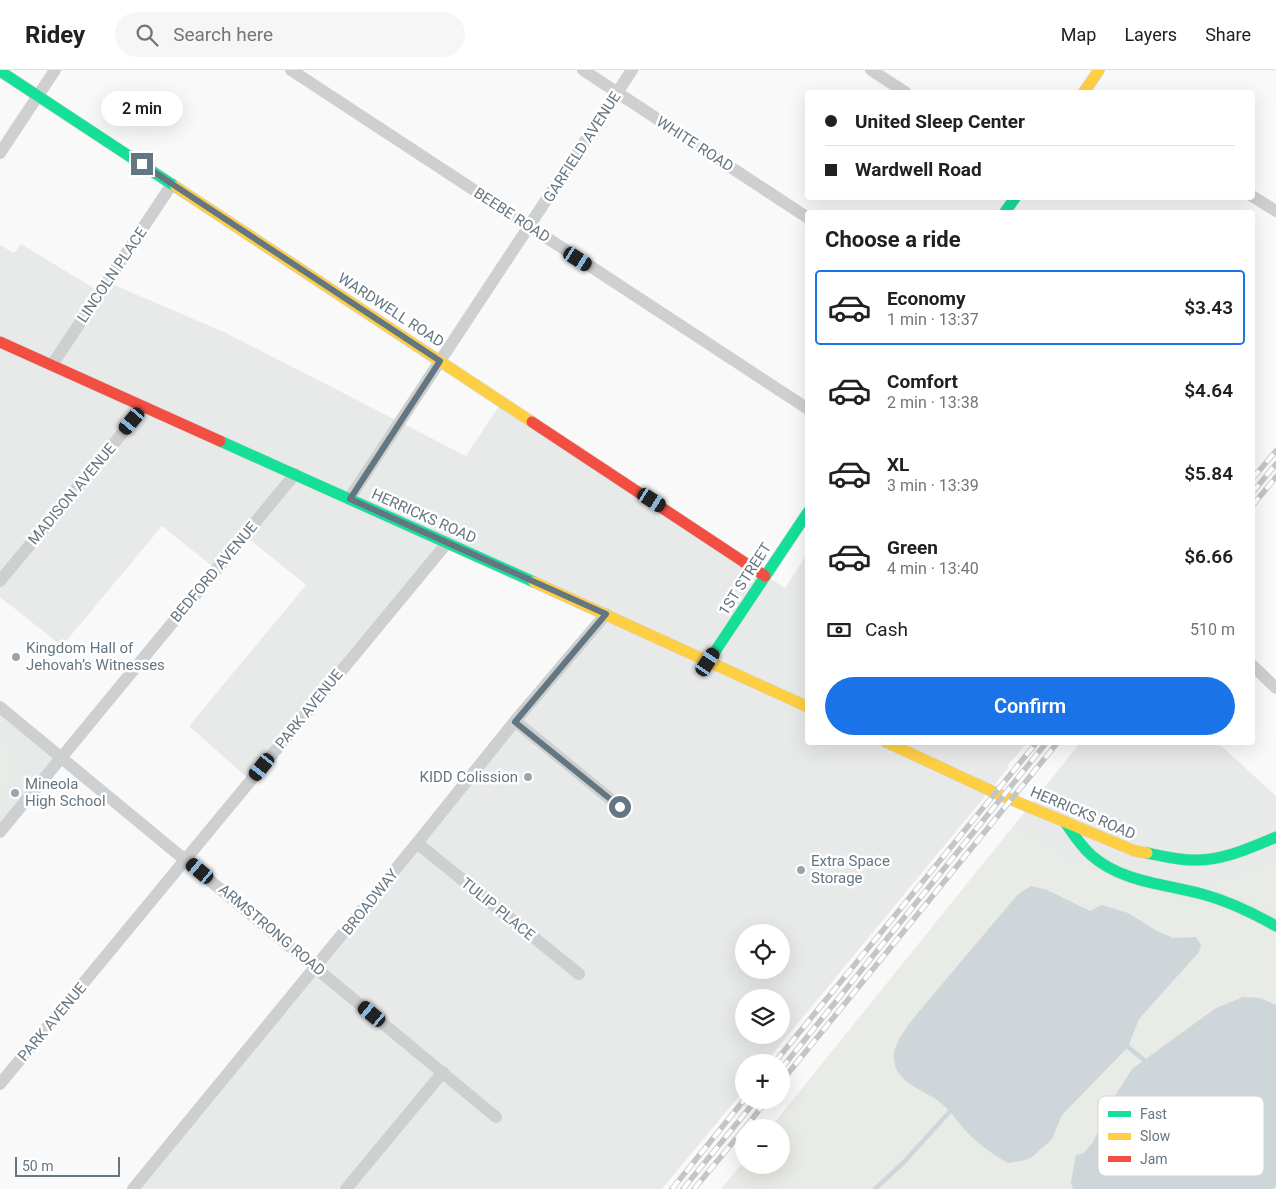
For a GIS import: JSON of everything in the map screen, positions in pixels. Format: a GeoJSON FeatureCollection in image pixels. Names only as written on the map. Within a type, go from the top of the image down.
{"type":"FeatureCollection","features":[{"type":"Feature","properties":{"kind":"main road","name":"WARDWELL ROAD"},"geometry":{"type":"LineString","coordinates":[[0,70],[765,576]]}},
{"type":"Feature","properties":{"kind":"main road"},"geometry":{"type":"LineString","coordinates":[[1089,90],[1099,70]]}},
{"type":"Feature","properties":{"kind":"main road","name":"HERRICKS ROAD"},"geometry":{"type":"LineString","coordinates":[[0,342],[606,614],[805,706]]}},
{"type":"Feature","properties":{"kind":"main road","name":"1ST STREET"},"geometry":{"type":"LineString","coordinates":[[708,662],[805,516]]}},
{"type":"Feature","properties":{"kind":"main road","name":"HERRICKS ROAD"},"geometry":{"type":"LineString","coordinates":[[892,745],[998,794],[1135,851],[1194,860],[1223,856],[1265,843],[1276,837]]}},
{"type":"Feature","properties":{"kind":"main road"},"geometry":{"type":"LineString","coordinates":[[1065,822],[1089,855],[1102,865],[1127,876],[1203,895],[1248,910],[1276,926]]}},
{"type":"Feature","properties":{"kind":"street"},"geometry":{"type":"LineString","coordinates":[[0,153],[55,70]]}},
{"type":"Feature","properties":{"kind":"street","name":"BEEBE ROAD"},"geometry":{"type":"LineString","coordinates":[[291,70],[805,407]]}},
{"type":"Feature","properties":{"kind":"street","name":"WHITE ROAD"},"geometry":{"type":"LineString","coordinates":[[583,70],[805,216]]}},
{"type":"Feature","properties":{"kind":"street","name":"GARFIELD AVENUE"},"geometry":{"type":"LineString","coordinates":[[350,499],[632,70]]}},
{"type":"Feature","properties":{"kind":"street"},"geometry":{"type":"LineString","coordinates":[[871,70],[902,90]]}},
{"type":"Feature","properties":{"kind":"street","name":"LINCOLN PLACE"},"geometry":{"type":"LineString","coordinates":[[52,365],[172,184]]}},
{"type":"Feature","properties":{"kind":"street"},"geometry":{"type":"LineString","coordinates":[[1255,198],[1276,211]]}},
{"type":"Feature","properties":{"kind":"street","name":"MADISON AVENUE"},"geometry":{"type":"LineString","coordinates":[[0,581],[144,407]]}},
{"type":"Feature","properties":{"kind":"street","name":"BEDFORD AVENUE"},"geometry":{"type":"LineString","coordinates":[[0,832],[295,474]]}},
{"type":"Feature","properties":{"kind":"street","name":"PARK AVENUE"},"geometry":{"type":"LineString","coordinates":[[0,1084],[447,543]]}},
{"type":"Feature","properties":{"kind":"street","name":"BROADWAY"},"geometry":{"type":"LineString","coordinates":[[133,1189],[515,722],[606,614]]}},
{"type":"Feature","properties":{"kind":"street"},"geometry":{"type":"LineString","coordinates":[[1255,668],[1276,688]]}},
{"type":"Feature","properties":{"kind":"street","name":"ARMSTRONG ROAD"},"geometry":{"type":"LineString","coordinates":[[0,707],[496,1117]]}},
{"type":"Feature","properties":{"kind":"street"},"geometry":{"type":"LineString","coordinates":[[515,722],[620,807]]}},
{"type":"Feature","properties":{"kind":"street","name":"TULIP PLACE"},"geometry":{"type":"LineString","coordinates":[[417,843],[579,974]]}},
{"type":"Feature","properties":{"kind":"street"},"geometry":{"type":"LineString","coordinates":[[346,1189],[443,1072]]}},
{"type":"Feature","properties":{"kind":"shaded area"},"geometry":{"type":"Polygon","coordinates":[[[21,244],[100,292],[107,282],[224,332],[466,456],[501,403],[785,588],[805,557],[805,745],[1025,745],[790,1033],[790,989],[735,989],[735,1044],[781,1044],[773,1054],[735,1054],[735,1101],[662,1189],[133,1189],[606,616],[447,543],[251,781],[189,726],[306,585],[249,539],[241,539],[222,574],[162,526],[62,646],[0,597],[0,245],[14,253],[21,244]]]}},
{"type":"Feature","properties":{"kind":"shaded area","name":"Mineola High School"},"geometry":{"type":"Polygon","coordinates":[[[0,709],[58,758],[0,828],[0,709]]]}},
{"type":"Feature","properties":{"kind":"shaded area"},"geometry":{"type":"Polygon","coordinates":[[[0,729],[3,732],[9,759],[10,782],[0,794],[0,729]]]}},
{"type":"Feature","properties":{"kind":"shaded area"},"geometry":{"type":"Polygon","coordinates":[[[1078,745],[1220,745],[1276,796],[1276,938],[1262,927],[1208,909],[1163,898],[1057,857],[1036,840],[1011,829],[1078,745]]]}},
{"type":"Feature","properties":{"kind":"shaded area"},"geometry":{"type":"Polygon","coordinates":[[[1011,829],[1036,840],[1057,857],[1163,898],[1208,909],[1262,927],[1276,938],[1276,1189],[721,1189],[735,1172],[735,1174],[790,1174],[790,1119],[777,1119],[785,1109],[790,1109],[790,1103],[1011,829]]]}},
{"type":"Feature","properties":{"kind":"shaded area"},"geometry":{"type":"Polygon","coordinates":[[[1276,863],[1276,914],[1260,904],[1217,887],[1217,879],[1276,863]]]}},
{"type":"Feature","properties":{"kind":"shaded area"},"geometry":{"type":"Polygon","coordinates":[[[1031,886],[1047,890],[1090,911],[1102,905],[1128,913],[1157,931],[1173,938],[1196,937],[1201,945],[1199,952],[1139,1019],[1128,1047],[1062,1115],[1052,1139],[1032,1157],[1008,1163],[977,1142],[936,1099],[903,1078],[895,1065],[894,1051],[908,1025],[917,1014],[1018,894],[1031,886]]]}},
{"type":"Feature","properties":{"kind":"shaded area"},"geometry":{"type":"Polygon","coordinates":[[[1243,997],[1260,998],[1276,1005],[1276,1186],[1273,1189],[1073,1189],[1071,1182],[1076,1155],[1084,1153],[1093,1142],[1098,1131],[1098,1176],[1264,1176],[1264,1096],[1115,1096],[1132,1069],[1216,1008],[1243,997]]]}},
{"type":"Feature","properties":{"kind":"waterway"},"geometry":{"type":"LineString","coordinates":[[1123,1045],[1144,1060]]}},
{"type":"Feature","properties":{"kind":"waterway"},"geometry":{"type":"LineString","coordinates":[[875,1189],[904,1162],[952,1109]]}},
{"type":"Feature","properties":{"kind":"railway"},"geometry":{"type":"LineString","coordinates":[[1255,476],[1276,451]]}},
{"type":"Feature","properties":{"kind":"railway"},"geometry":{"type":"LineString","coordinates":[[1255,489],[1276,464]]}},
{"type":"Feature","properties":{"kind":"railway"},"geometry":{"type":"LineString","coordinates":[[1255,502],[1276,477]]}},
{"type":"Feature","properties":{"kind":"railway"},"geometry":{"type":"LineString","coordinates":[[782,1054],[1035,745]]}},
{"type":"Feature","properties":{"kind":"railway"},"geometry":{"type":"LineString","coordinates":[[790,1058],[1045,745]]}},
{"type":"Feature","properties":{"kind":"railway"},"geometry":{"type":"LineString","coordinates":[[790,1071],[1056,745]]}},
{"type":"Feature","properties":{"kind":"railway"},"geometry":{"type":"LineString","coordinates":[[672,1189],[737,1109]]}},
{"type":"Feature","properties":{"kind":"railway"},"geometry":{"type":"LineString","coordinates":[[683,1189],[749,1109]]}},
{"type":"Feature","properties":{"kind":"railway"},"geometry":{"type":"LineString","coordinates":[[752,1119],[760,1109]]}},
{"type":"Feature","properties":{"kind":"railway"},"geometry":{"type":"LineString","coordinates":[[694,1189],[735,1140]]}},
{"type":"Feature","properties":{"kind":"traffic: fast"},"geometry":{"type":"LineString","coordinates":[[0,71],[176,187]]}},
{"type":"Feature","properties":{"kind":"traffic: fast"},"geometry":{"type":"LineString","coordinates":[[1006,210],[1014,200]]}},
{"type":"Feature","properties":{"kind":"traffic: fast"},"geometry":{"type":"LineString","coordinates":[[220,441],[534,582]]}},
{"type":"Feature","properties":{"kind":"traffic: fast"},"geometry":{"type":"LineString","coordinates":[[708,662],[805,516]]}},
{"type":"Feature","properties":{"kind":"traffic: fast"},"geometry":{"type":"LineString","coordinates":[[1065,822],[1091,855],[1116,871],[1144,881],[1221,900],[1276,926]]}},
{"type":"Feature","properties":{"kind":"traffic: fast"},"geometry":{"type":"LineString","coordinates":[[1147,853],[1170,858],[1204,860],[1236,853],[1276,837]]}},
{"type":"Feature","properties":{"kind":"traffic: slow"},"geometry":{"type":"LineString","coordinates":[[1085,90],[1099,70]]}},
{"type":"Feature","properties":{"kind":"traffic: slow"},"geometry":{"type":"LineString","coordinates":[[176,187],[532,422]]}},
{"type":"Feature","properties":{"kind":"traffic: slow"},"geometry":{"type":"LineString","coordinates":[[534,582],[805,706]]}},
{"type":"Feature","properties":{"kind":"traffic: slow"},"geometry":{"type":"LineString","coordinates":[[892,745],[998,794],[1135,851],[1147,853]]}},
{"type":"Feature","properties":{"kind":"traffic: jam"},"geometry":{"type":"LineString","coordinates":[[0,342],[220,441]]}},
{"type":"Feature","properties":{"kind":"traffic: jam"},"geometry":{"type":"LineString","coordinates":[[532,422],[765,576]]}},
{"type":"Feature","properties":{"kind":"place","name":"Kingdom Hall of Jehovah’s Witnesses"},"geometry":{"type":"Point","coordinates":[16,657]}},
{"type":"Feature","properties":{"kind":"place","name":"KIDD Colission"},"geometry":{"type":"Point","coordinates":[528,777]}},
{"type":"Feature","properties":{"kind":"place","name":"Mineola High School"},"geometry":{"type":"Point","coordinates":[15,793]}},
{"type":"Feature","properties":{"kind":"place","name":"Extra Space Storage"},"geometry":{"type":"Point","coordinates":[801,870]}},
{"type":"Feature","properties":{"kind":"route"},"geometry":{"type":"LineString","coordinates":[[142,164],[440,361],[350,499],[606,614],[515,722],[620,807]]}}]}
